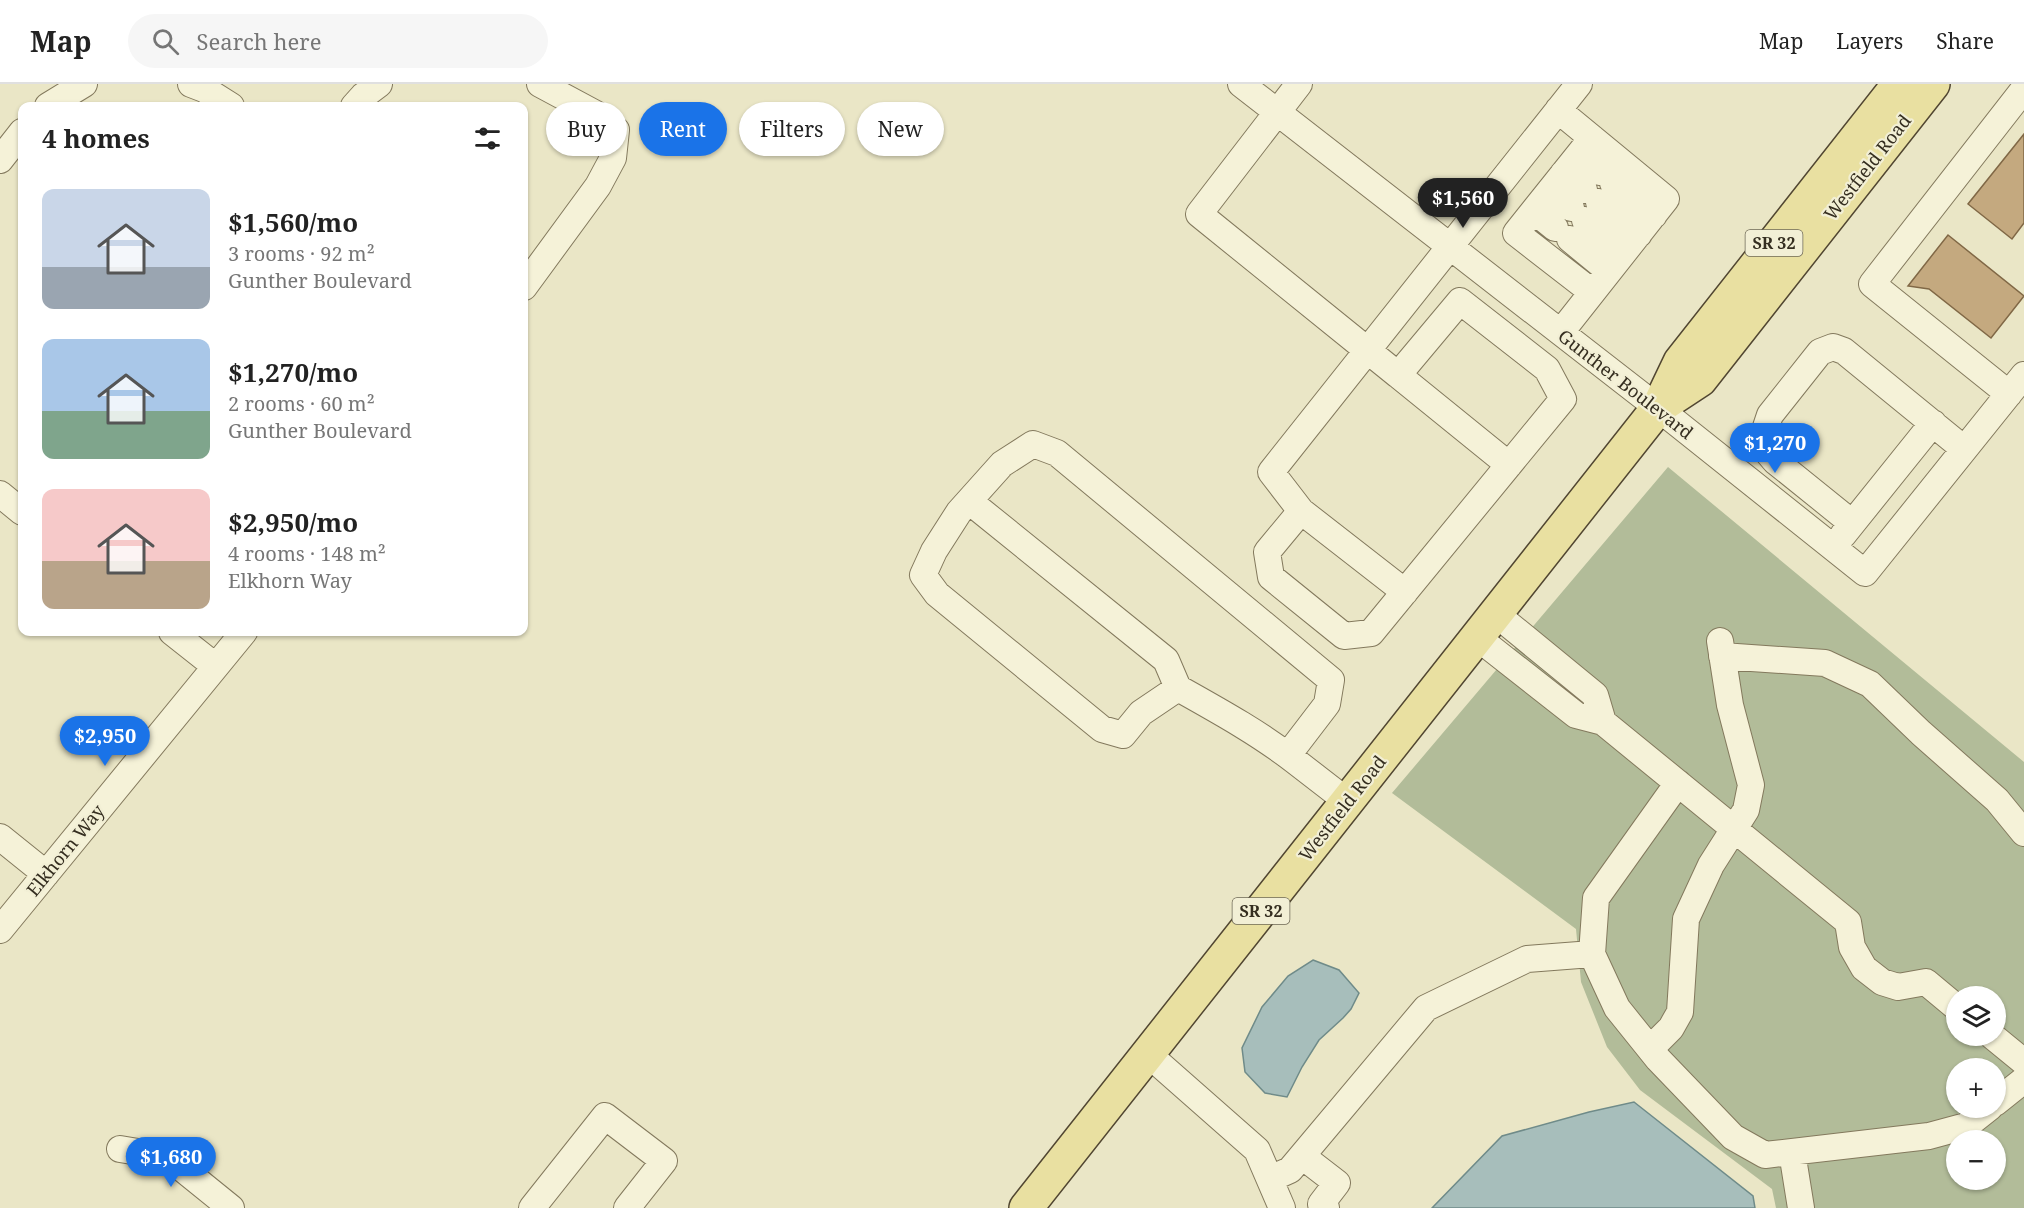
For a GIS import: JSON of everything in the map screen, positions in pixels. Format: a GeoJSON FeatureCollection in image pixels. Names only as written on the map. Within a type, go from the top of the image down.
{"type":"FeatureCollection","features":[{"type":"Feature","properties":{"kind":"main road","name":"Westfield Road"},"geometry":{"type":"LineString","coordinates":[[1026,1208],[1658,408],[1680,362],[1899,84]]}},
{"type":"Feature","properties":{"kind":"main road","name":"Westfield Road"},"geometry":{"type":"LineString","coordinates":[[1658,408],[1700,380],[1933,84]]}},
{"type":"Feature","properties":{"kind":"street"},"geometry":{"type":"LineString","coordinates":[[55,102],[84,84]]}},
{"type":"Feature","properties":{"kind":"street"},"geometry":{"type":"LineString","coordinates":[[191,84],[225,102]]}},
{"type":"Feature","properties":{"kind":"street"},"geometry":{"type":"LineString","coordinates":[[358,102],[379,84]]}},
{"type":"Feature","properties":{"kind":"street"},"geometry":{"type":"LineString","coordinates":[[528,282],[598,186],[613,158],[616,130],[596,114],[540,84]]}},
{"type":"Feature","properties":{"kind":"street","name":"Gunther Boulevard"},"geometry":{"type":"LineString","coordinates":[[1241,84],[1658,408],[1865,573],[2016,384]]}},
{"type":"Feature","properties":{"kind":"street"},"geometry":{"type":"LineString","coordinates":[[1299,84],[1199,214],[1509,465]]}},
{"type":"Feature","properties":{"kind":"street"},"geometry":{"type":"LineString","coordinates":[[1405,592],[1301,511],[1271,472],[1580,84]]}},
{"type":"Feature","properties":{"kind":"street"},"geometry":{"type":"LineString","coordinates":[[2016,384],[1872,284],[2024,89]]}},
{"type":"Feature","properties":{"kind":"street"},"geometry":{"type":"LineString","coordinates":[[1558,110],[1564,174],[1584,205],[1632,243]]}},
{"type":"Feature","properties":{"kind":"street"},"geometry":{"type":"LineString","coordinates":[[0,160],[18,137]]}},
{"type":"Feature","properties":{"kind":"street"},"geometry":{"type":"LineString","coordinates":[[1564,174],[1584,205],[1632,243]]}},
{"type":"Feature","properties":{"kind":"street"},"geometry":{"type":"LineString","coordinates":[[1542,365],[1592,292],[1666,199],[1564,174]]}},
{"type":"Feature","properties":{"kind":"street"},"geometry":{"type":"LineString","coordinates":[[1564,174],[1516,233],[1592,292]]}},
{"type":"Feature","properties":{"kind":"street"},"geometry":{"type":"LineString","coordinates":[[1301,511],[1267,552],[1271,578],[1344,636],[1371,633],[1563,399],[1547,369],[1460,301],[1398,375]]}},
{"type":"Feature","properties":{"kind":"street"},"geometry":{"type":"LineString","coordinates":[[1852,524],[1775,461],[1763,447],[1764,433],[1770,415],[1820,352],[1833,347],[1844,351],[1965,449]]}},
{"type":"Feature","properties":{"kind":"street"},"geometry":{"type":"LineString","coordinates":[[1833,548],[1932,423]]}},
{"type":"Feature","properties":{"kind":"street"},"geometry":{"type":"LineString","coordinates":[[1178,688],[1141,713],[1123,735],[1102,729],[937,594],[923,575],[934,550],[959,512],[1002,464],[1033,444],[1057,453],[1332,680],[1327,704],[1288,755]]}},
{"type":"Feature","properties":{"kind":"street"},"geometry":{"type":"LineString","coordinates":[[0,494],[18,509]]}},
{"type":"Feature","properties":{"kind":"street"},"geometry":{"type":"LineString","coordinates":[[969,501],[1166,660],[1178,688],[1227,715],[1288,755],[1348,802]]}},
{"type":"Feature","properties":{"kind":"street"},"geometry":{"type":"LineString","coordinates":[[1487,626],[1576,714],[1603,722],[1848,922],[1852,947],[1864,968],[1882,982],[1898,987],[1926,982],[1946,998]]}},
{"type":"Feature","properties":{"kind":"street"},"geometry":{"type":"LineString","coordinates":[[177,636],[215,666]]}},
{"type":"Feature","properties":{"kind":"street","name":"Elkhorn Way"},"geometry":{"type":"LineString","coordinates":[[0,930],[241,636]]}},
{"type":"Feature","properties":{"kind":"street"},"geometry":{"type":"LineString","coordinates":[[1650,1049],[1671,1028],[1680,1012],[1686,919],[1711,865],[1746,810],[1751,785],[1730,705],[1721,649],[1825,663],[1870,684],[1997,800],[2024,833]]}},
{"type":"Feature","properties":{"kind":"street"},"geometry":{"type":"LineString","coordinates":[[1678,783],[1596,898],[1592,954],[1617,1008],[1650,1049],[1733,1137],[1765,1155],[1929,1136],[1966,1126],[1976,1118]]}},
{"type":"Feature","properties":{"kind":"street"},"geometry":{"type":"LineString","coordinates":[[0,837],[46,874]]}},
{"type":"Feature","properties":{"kind":"street"},"geometry":{"type":"LineString","coordinates":[[1270,1179],[1290,1170],[1426,1008],[1527,959],[1592,954]]}},
{"type":"Feature","properties":{"kind":"street"},"geometry":{"type":"LineString","coordinates":[[2004,1046],[2024,1062]]}},
{"type":"Feature","properties":{"kind":"street"},"geometry":{"type":"LineString","coordinates":[[1148,1054],[1257,1150],[1282,1208]]}},
{"type":"Feature","properties":{"kind":"street"},"geometry":{"type":"LineString","coordinates":[[2006,1094],[2024,1080]]}},
{"type":"Feature","properties":{"kind":"street"},"geometry":{"type":"LineString","coordinates":[[532,1208],[605,1116],[664,1161],[627,1208]]}},
{"type":"Feature","properties":{"kind":"street"},"geometry":{"type":"LineString","coordinates":[[120,1149],[168,1157],[231,1208]]}},
{"type":"Feature","properties":{"kind":"street"},"geometry":{"type":"LineString","coordinates":[[1792,1152],[1801,1208]]}},
{"type":"Feature","properties":{"kind":"street"},"geometry":{"type":"LineString","coordinates":[[1302,1156],[1337,1182],[1321,1204],[1326,1208]]}},
{"type":"Feature","properties":{"kind":"green space"},"geometry":{"type":"Polygon","coordinates":[[[1668,467],[2024,762],[2024,1208],[1776,1208],[1772,1189],[1640,1090],[1607,1047],[1581,982],[1576,929],[1392,793],[1668,467]]]}},
{"type":"Feature","properties":{"kind":"water"},"geometry":{"type":"Polygon","coordinates":[[[1313,960],[1339,970],[1359,993],[1351,1009],[1319,1040],[1287,1097],[1265,1093],[1245,1072],[1242,1048],[1262,1007],[1288,976],[1313,960]]]}},
{"type":"Feature","properties":{"kind":"water"},"geometry":{"type":"Polygon","coordinates":[[[1634,1102],[1753,1196],[1755,1208],[1432,1208],[1502,1136],[1634,1102]]]}},
{"type":"Feature","properties":{"kind":"building"},"geometry":{"type":"Polygon","coordinates":[[[2024,134],[2024,223],[2012,239],[1968,204],[2024,134]]]}},
{"type":"Feature","properties":{"kind":"building"},"geometry":{"type":"Polygon","coordinates":[[[1948,235],[2024,296],[1991,338],[1929,289],[1908,286],[1948,235]]]}}]}
